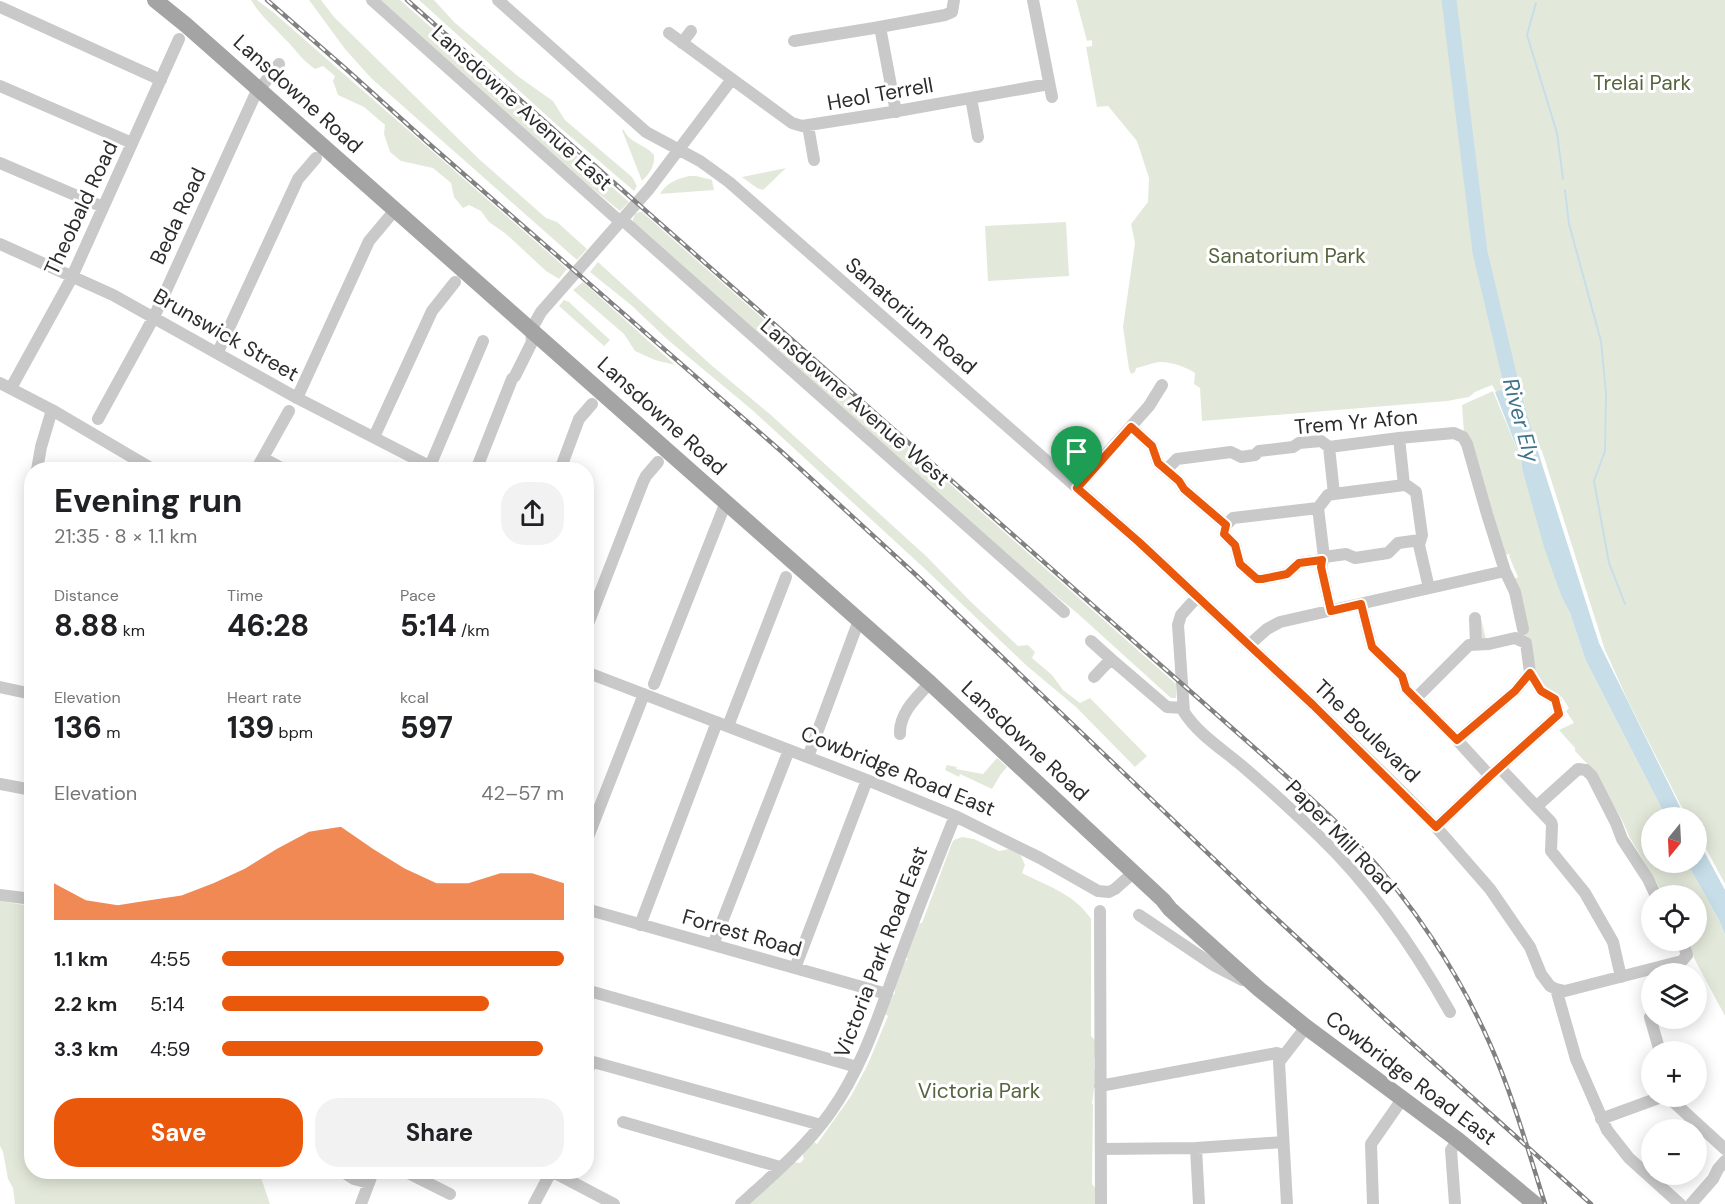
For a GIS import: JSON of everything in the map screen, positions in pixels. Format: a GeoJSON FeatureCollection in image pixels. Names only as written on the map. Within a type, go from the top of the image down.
{"type":"FeatureCollection","features":[{"type":"Feature","properties":{"kind":"main road","name":"Lansdowne Road"},"geometry":{"type":"LineString","coordinates":[[155,0],[930,683],[1133,873]]}},
{"type":"Feature","properties":{"kind":"main road","name":"Cowbridge Road East"},"geometry":{"type":"LineString","coordinates":[[1133,873],[1259,989],[1306,1027],[1458,1140],[1534,1204]]}},
{"type":"Feature","properties":{"kind":"street","name":"Lansdowne Avenue East"},"geometry":{"type":"LineString","coordinates":[[372,0],[621,221]]}},
{"type":"Feature","properties":{"kind":"street","name":"Sanatorium Road"},"geometry":{"type":"LineString","coordinates":[[498,0],[646,132],[709,166],[729,182],[1140,543],[1197,597]]}},
{"type":"Feature","properties":{"kind":"street"},"geometry":{"type":"LineString","coordinates":[[794,41],[945,15],[952,12],[954,0]]}},
{"type":"Feature","properties":{"kind":"street"},"geometry":{"type":"LineString","coordinates":[[1033,0],[1052,97]]}},
{"type":"Feature","properties":{"kind":"street"},"geometry":{"type":"LineString","coordinates":[[0,7],[161,80]]}},
{"type":"Feature","properties":{"kind":"street"},"geometry":{"type":"LineString","coordinates":[[880,27],[896,112]]}},
{"type":"Feature","properties":{"kind":"street"},"geometry":{"type":"LineString","coordinates":[[682,43],[691,31]]}},
{"type":"Feature","properties":{"kind":"street","name":"Heol Terrell"},"geometry":{"type":"LineString","coordinates":[[669,33],[792,123],[808,126],[1049,84]]}},
{"type":"Feature","properties":{"kind":"street","name":"Theobald Road"},"geometry":{"type":"LineString","coordinates":[[5,386],[72,275],[179,39]]}},
{"type":"Feature","properties":{"kind":"street","name":"Beda Road"},"geometry":{"type":"LineString","coordinates":[[98,419],[154,316],[258,89],[279,64]]}},
{"type":"Feature","properties":{"kind":"street"},"geometry":{"type":"LineString","coordinates":[[479,462],[512,379],[532,342],[531,330],[541,312],[649,189],[732,79]]}},
{"type":"Feature","properties":{"kind":"street"},"geometry":{"type":"LineString","coordinates":[[0,86],[132,143]]}},
{"type":"Feature","properties":{"kind":"street"},"geometry":{"type":"LineString","coordinates":[[970,98],[978,137]]}},
{"type":"Feature","properties":{"kind":"street"},"geometry":{"type":"LineString","coordinates":[[808,126],[814,160]]}},
{"type":"Feature","properties":{"kind":"street"},"geometry":{"type":"LineString","coordinates":[[218,352],[298,179],[316,158]]}},
{"type":"Feature","properties":{"kind":"street"},"geometry":{"type":"LineString","coordinates":[[0,163],[103,207]]}},
{"type":"Feature","properties":{"kind":"street"},"geometry":{"type":"LineString","coordinates":[[297,398],[369,241],[394,210]]}},
{"type":"Feature","properties":{"kind":"street","name":"Lansdowne Avenue West"},"geometry":{"type":"LineString","coordinates":[[621,221],[627,224],[755,347],[1037,595],[1064,612]]}},
{"type":"Feature","properties":{"kind":"street","name":"Brunswick Street"},"geometry":{"type":"LineString","coordinates":[[0,244],[72,275],[154,316],[297,398],[422,462]]}},
{"type":"Feature","properties":{"kind":"street"},"geometry":{"type":"LineString","coordinates":[[374,437],[432,311],[455,282]]}},
{"type":"Feature","properties":{"kind":"street","name":"Brunswick Street"},"geometry":{"type":"LineString","coordinates":[[436,462],[483,341]]}},
{"type":"Feature","properties":{"kind":"street"},"geometry":{"type":"LineString","coordinates":[[1077,488],[1155,399],[1162,385]]}},
{"type":"Feature","properties":{"kind":"street"},"geometry":{"type":"LineString","coordinates":[[5,386],[52,410],[140,462]]}},
{"type":"Feature","properties":{"kind":"street"},"geometry":{"type":"LineString","coordinates":[[563,462],[579,419],[592,404]]}},
{"type":"Feature","properties":{"kind":"street"},"geometry":{"type":"LineString","coordinates":[[38,462],[52,410]]}},
{"type":"Feature","properties":{"kind":"street"},"geometry":{"type":"LineString","coordinates":[[261,462],[289,411]]}},
{"type":"Feature","properties":{"kind":"street"},"geometry":{"type":"LineString","coordinates":[[1131,427],[1152,446],[1158,463],[1226,525]]}},
{"type":"Feature","properties":{"kind":"street","name":"Trem Yr Afon"},"geometry":{"type":"LineString","coordinates":[[1166,470],[1177,459],[1220,453],[1231,452],[1241,457],[1255,455],[1259,450],[1293,447],[1299,443],[1321,441],[1329,447],[1454,433],[1463,437],[1467,444],[1505,571],[1515,592],[1523,628]]}},
{"type":"Feature","properties":{"kind":"street"},"geometry":{"type":"LineString","coordinates":[[1399,438],[1404,485]]}},
{"type":"Feature","properties":{"kind":"street"},"geometry":{"type":"LineString","coordinates":[[1329,447],[1334,494]]}},
{"type":"Feature","properties":{"kind":"street"},"geometry":{"type":"LineString","coordinates":[[263,458],[270,462]]}},
{"type":"Feature","properties":{"kind":"street"},"geometry":{"type":"LineString","coordinates":[[594,608],[643,482],[658,462]]}},
{"type":"Feature","properties":{"kind":"street"},"geometry":{"type":"LineString","coordinates":[[1331,611],[1321,567],[1323,558],[1318,508],[1328,495],[1404,485],[1416,492],[1422,536],[1419,545],[1429,588]]}},
{"type":"Feature","properties":{"kind":"street"},"geometry":{"type":"LineString","coordinates":[[654,684],[726,502]]}},
{"type":"Feature","properties":{"kind":"street"},"geometry":{"type":"LineString","coordinates":[[1318,508],[1233,518],[1226,525],[1224,534],[1235,545],[1240,564],[1257,579],[1287,574],[1299,563],[1346,554],[1355,558],[1388,553],[1398,543],[1420,540]]}},
{"type":"Feature","properties":{"kind":"street"},"geometry":{"type":"LineString","coordinates":[[1249,645],[1274,624],[1505,571]]}},
{"type":"Feature","properties":{"kind":"street"},"geometry":{"type":"LineString","coordinates":[[640,925],[786,576]]}},
{"type":"Feature","properties":{"kind":"street"},"geometry":{"type":"LineString","coordinates":[[1091,641],[1167,707],[1183,708],[1178,625],[1181,615],[1197,597]]}},
{"type":"Feature","properties":{"kind":"street","name":"The Boulevard"},"geometry":{"type":"LineString","coordinates":[[1197,597],[1313,705],[1436,827],[1490,889],[1530,947],[1541,974],[1550,986],[1556,989],[1576,1059],[1606,1130],[1629,1158],[1680,1204]]}},
{"type":"Feature","properties":{"kind":"street"},"geometry":{"type":"LineString","coordinates":[[1361,604],[1371,644],[1402,676],[1406,689],[1457,740],[1537,806],[1552,825],[1551,851],[1585,893],[1613,942],[1621,977]]}},
{"type":"Feature","properties":{"kind":"street"},"geometry":{"type":"LineString","coordinates":[[1475,618],[1476,644]]}},
{"type":"Feature","properties":{"kind":"street"},"geometry":{"type":"LineString","coordinates":[[808,757],[859,620]]}},
{"type":"Feature","properties":{"kind":"street"},"geometry":{"type":"LineString","coordinates":[[1415,699],[1469,645],[1489,644],[1515,638],[1523,640],[1527,647],[1530,673],[1541,691],[1555,699],[1559,714],[1436,827]]}},
{"type":"Feature","properties":{"kind":"street"},"geometry":{"type":"LineString","coordinates":[[1094,677],[1111,659]]}},
{"type":"Feature","properties":{"kind":"street"},"geometry":{"type":"LineString","coordinates":[[1457,740],[1515,691],[1530,673]]}},
{"type":"Feature","properties":{"kind":"street","name":"Cowbridge Road East"},"geometry":{"type":"LineString","coordinates":[[594,675],[955,816],[1040,858],[1098,891],[1104,893],[1115,889],[1133,873]]}},
{"type":"Feature","properties":{"kind":"street"},"geometry":{"type":"LineString","coordinates":[[900,734],[908,707],[930,683]]}},
{"type":"Feature","properties":{"kind":"street"},"geometry":{"type":"LineString","coordinates":[[0,687],[24,692]]}},
{"type":"Feature","properties":{"kind":"street"},"geometry":{"type":"LineString","coordinates":[[594,822],[644,694]]}},
{"type":"Feature","properties":{"kind":"street","name":"Paper Mill Road"},"geometry":{"type":"LineString","coordinates":[[1183,708],[1193,724],[1320,838],[1344,863],[1383,908],[1417,956],[1450,1012]]}},
{"type":"Feature","properties":{"kind":"street"},"geometry":{"type":"LineString","coordinates":[[714,945],[789,750]]}},
{"type":"Feature","properties":{"kind":"street"},"geometry":{"type":"LineString","coordinates":[[1537,806],[1578,769],[1586,770],[1592,776],[1623,839],[1651,885]]}},
{"type":"Feature","properties":{"kind":"street"},"geometry":{"type":"LineString","coordinates":[[795,968],[867,780]]}},
{"type":"Feature","properties":{"kind":"street"},"geometry":{"type":"LineString","coordinates":[[0,784],[24,788]]}},
{"type":"Feature","properties":{"kind":"street","name":"Victoria Park Road East"},"geometry":{"type":"LineString","coordinates":[[742,1204],[821,1125],[841,1097],[870,1040],[955,816]]}},
{"type":"Feature","properties":{"kind":"street"},"geometry":{"type":"LineString","coordinates":[[0,895],[24,898]]}},
{"type":"Feature","properties":{"kind":"street"},"geometry":{"type":"LineString","coordinates":[[1158,927],[1170,909]]}},
{"type":"Feature","properties":{"kind":"street","name":"Forrest Road"},"geometry":{"type":"LineString","coordinates":[[594,911],[887,994]]}},
{"type":"Feature","properties":{"kind":"street"},"geometry":{"type":"LineString","coordinates":[[1100,911],[1101,1204]]}},
{"type":"Feature","properties":{"kind":"street","name":"Cowbridge Road East"},"geometry":{"type":"LineString","coordinates":[[1138,915],[1215,966],[1259,989]]}},
{"type":"Feature","properties":{"kind":"street"},"geometry":{"type":"LineString","coordinates":[[1556,989],[1565,991],[1682,962],[1687,955],[1686,951]]}},
{"type":"Feature","properties":{"kind":"street"},"geometry":{"type":"LineString","coordinates":[[594,992],[857,1067]]}},
{"type":"Feature","properties":{"kind":"street"},"geometry":{"type":"LineString","coordinates":[[1287,1204],[1279,1062],[1306,1027]]}},
{"type":"Feature","properties":{"kind":"street"},"geometry":{"type":"LineString","coordinates":[[1100,1086],[1277,1053],[1284,1055]]}},
{"type":"Feature","properties":{"kind":"street"},"geometry":{"type":"LineString","coordinates":[[594,1061],[821,1125]]}},
{"type":"Feature","properties":{"kind":"street"},"geometry":{"type":"LineString","coordinates":[[1373,1204],[1371,1144],[1403,1098]]}},
{"type":"Feature","properties":{"kind":"street"},"geometry":{"type":"LineString","coordinates":[[1601,1119],[1641,1105]]}},
{"type":"Feature","properties":{"kind":"street"},"geometry":{"type":"LineString","coordinates":[[1677,1107],[1725,1149]]}},
{"type":"Feature","properties":{"kind":"street"},"geometry":{"type":"LineString","coordinates":[[623,1122],[780,1167]]}},
{"type":"Feature","properties":{"kind":"street"},"geometry":{"type":"LineString","coordinates":[[1455,1204],[1451,1150],[1458,1140]]}},
{"type":"Feature","properties":{"kind":"street"},"geometry":{"type":"LineString","coordinates":[[1101,1149],[1196,1148],[1283,1142]]}},
{"type":"Feature","properties":{"kind":"street"},"geometry":{"type":"LineString","coordinates":[[1196,1148],[1199,1204]]}},
{"type":"Feature","properties":{"kind":"street"},"geometry":{"type":"LineString","coordinates":[[1691,1204],[1725,1161]]}},
{"type":"Feature","properties":{"kind":"street"},"geometry":{"type":"LineString","coordinates":[[362,1204],[371,1179]]}},
{"type":"Feature","properties":{"kind":"street"},"geometry":{"type":"LineString","coordinates":[[420,1179],[450,1194]]}},
{"type":"Feature","properties":{"kind":"street"},"geometry":{"type":"LineString","coordinates":[[534,1204],[548,1179]]}},
{"type":"Feature","properties":{"kind":"street"},"geometry":{"type":"LineString","coordinates":[[566,1179],[614,1204]]}},
{"type":"Feature","properties":{"kind":"green space"},"geometry":{"type":"Polygon","coordinates":[[[251,0],[257,0],[273,12],[567,269],[559,279],[546,271],[506,234],[489,222],[481,211],[469,205],[463,208],[454,197],[451,183],[433,168],[401,161],[390,152],[384,134],[385,125],[364,107],[338,95],[333,81],[335,76],[323,66],[315,69],[307,62],[263,16],[251,0]]]}},
{"type":"Feature","properties":{"kind":"green space"},"geometry":{"type":"Polygon","coordinates":[[[309,0],[321,0],[334,17],[480,160],[546,218],[557,222],[587,249],[577,260],[371,78],[345,49],[309,0]]]}},
{"type":"Feature","properties":{"kind":"green space"},"geometry":{"type":"Polygon","coordinates":[[[381,0],[400,0],[629,202],[620,211],[381,0]]]}},
{"type":"Feature","properties":{"kind":"green space"},"geometry":{"type":"Polygon","coordinates":[[[419,0],[434,0],[454,22],[519,77],[553,101],[565,120],[632,177],[637,186],[634,191],[557,125],[419,0]]]}},
{"type":"Feature","properties":{"kind":"green space"},"geometry":{"type":"Polygon","coordinates":[[[1076,0],[1725,0],[1725,884],[1707,851],[1707,807],[1682,807],[1628,701],[1605,650],[1542,451],[1508,412],[1492,385],[1469,397],[1447,401],[1202,421],[1200,388],[1194,384],[1195,373],[1179,365],[1159,362],[1136,368],[1131,374],[1123,327],[1135,243],[1131,224],[1148,202],[1149,178],[1137,141],[1108,106],[1097,107],[1086,47],[1092,46],[1092,40],[1087,41],[1076,0]]]}},
{"type":"Feature","properties":{"kind":"green space"},"geometry":{"type":"Polygon","coordinates":[[[622,130],[654,155],[654,163],[642,181],[622,130]]]}},
{"type":"Feature","properties":{"kind":"green space"},"geometry":{"type":"Polygon","coordinates":[[[786,168],[763,190],[742,177],[786,168]]]}},
{"type":"Feature","properties":{"kind":"green space"},"geometry":{"type":"Polygon","coordinates":[[[689,176],[712,180],[714,190],[660,194],[672,182],[689,176]]]}},
{"type":"Feature","properties":{"kind":"green space"},"geometry":{"type":"Polygon","coordinates":[[[642,212],[1176,684],[1176,698],[1171,698],[1077,613],[1024,570],[632,223],[635,214],[642,212]]]}},
{"type":"Feature","properties":{"kind":"green space"},"geometry":{"type":"Polygon","coordinates":[[[1066,222],[1069,276],[988,281],[985,226],[1066,222]]]}},
{"type":"Feature","properties":{"kind":"green space"},"geometry":{"type":"Polygon","coordinates":[[[598,262],[926,556],[1018,646],[1028,645],[1035,652],[1032,658],[1052,675],[1063,690],[1080,703],[1090,698],[1147,756],[1135,767],[1076,707],[1027,666],[751,409],[590,272],[598,262]]]}},
{"type":"Feature","properties":{"kind":"green space"},"geometry":{"type":"Polygon","coordinates":[[[583,282],[675,365],[655,360],[635,351],[624,334],[573,290],[583,282]]]}},
{"type":"Feature","properties":{"kind":"green space"},"geometry":{"type":"Polygon","coordinates":[[[564,300],[610,340],[604,346],[559,306],[564,300]]]}},
{"type":"Feature","properties":{"kind":"green space"},"geometry":{"type":"Polygon","coordinates":[[[1493,391],[1521,459],[1522,469],[1562,598],[1570,613],[1585,659],[1661,807],[1641,807],[1641,856],[1593,770],[1559,730],[1574,723],[1566,711],[1569,708],[1561,696],[1558,698],[1545,690],[1533,670],[1531,644],[1483,640],[1481,637],[1480,615],[1486,639],[1526,630],[1513,580],[1518,577],[1510,554],[1504,555],[1464,433],[1462,405],[1493,391]]]}},
{"type":"Feature","properties":{"kind":"green space"},"geometry":{"type":"Polygon","coordinates":[[[997,758],[1007,767],[992,789],[960,774],[959,777],[945,770],[947,765],[983,774],[997,758]]]}},
{"type":"Feature","properties":{"kind":"green space","name":"Victoria Park"},"geometry":{"type":"Polygon","coordinates":[[[962,837],[974,839],[999,851],[1009,849],[1016,851],[1025,865],[1022,873],[1069,897],[1091,919],[1091,1036],[1095,1040],[1096,1055],[1092,1104],[1092,1184],[1096,1189],[1098,1204],[742,1204],[742,1197],[749,1188],[794,1162],[800,1163],[804,1159],[805,1149],[814,1142],[817,1144],[851,1096],[868,1064],[888,1016],[885,1014],[895,993],[897,973],[908,959],[905,957],[917,924],[922,923],[952,843],[962,837]]]}},
{"type":"Feature","properties":{"kind":"green space"},"geometry":{"type":"Polygon","coordinates":[[[1651,873],[1693,873],[1699,885],[1658,885],[1651,873]]]}},
{"type":"Feature","properties":{"kind":"green space"},"geometry":{"type":"Polygon","coordinates":[[[1707,899],[1725,935],[1725,1016],[1707,982],[1707,963],[1696,962],[1691,951],[1707,951],[1707,899]]]}},
{"type":"Feature","properties":{"kind":"green space"},"geometry":{"type":"Polygon","coordinates":[[[0,901],[24,905],[24,1179],[261,1179],[270,1204],[15,1204],[13,1188],[8,1179],[0,1146],[0,901]]]}},
{"type":"Feature","properties":{"kind":"water"},"geometry":{"type":"Polygon","coordinates":[[[1518,384],[1599,643],[1680,807],[1661,807],[1585,659],[1544,547],[1521,459],[1495,392],[1518,384]]]}},
{"type":"Feature","properties":{"kind":"water"},"geometry":{"type":"Polygon","coordinates":[[[1707,857],[1725,890],[1725,935],[1707,899],[1707,885],[1699,885],[1693,873],[1707,873],[1707,857]]]}},
{"type":"Feature","properties":{"kind":"waterway","name":"River Ely"},"geometry":{"type":"LineString","coordinates":[[1449,0],[1480,252],[1516,404]]}},
{"type":"Feature","properties":{"kind":"waterway"},"geometry":{"type":"LineString","coordinates":[[1536,3],[1527,35],[1557,133],[1563,179]]}},
{"type":"Feature","properties":{"kind":"waterway"},"geometry":{"type":"LineString","coordinates":[[1565,190],[1569,224],[1601,341],[1606,393],[1605,451],[1594,481],[1609,563],[1625,604]]}},
{"type":"Feature","properties":{"kind":"railway"},"geometry":{"type":"LineString","coordinates":[[267,0],[782,452],[916,575],[1278,920],[1591,1204]]}},
{"type":"Feature","properties":{"kind":"railway"},"geometry":{"type":"LineString","coordinates":[[407,0],[1266,758],[1357,843],[1414,913],[1463,990],[1490,1044],[1506,1083],[1545,1204]]}},
{"type":"Feature","properties":{"kind":"route"},"geometry":{"type":"LineString","coordinates":[[1131,427],[1152,446],[1158,463],[1226,525],[1224,534],[1235,545],[1240,564],[1254,577],[1262,579],[1287,574],[1299,563],[1322,560],[1321,567],[1331,611],[1361,604],[1372,647],[1402,676],[1406,689],[1457,740],[1515,691],[1530,673],[1541,691],[1555,699],[1559,714],[1436,827],[1313,705],[1140,543],[1077,488],[1131,427]]}},
{"type":"Feature","properties":{"kind":"park label","name":"Trelai Park"},"geometry":{"type":"Point","coordinates":[1642,83]}},
{"type":"Feature","properties":{"kind":"park label","name":"Sanatorium Park"},"geometry":{"type":"Point","coordinates":[1287,256]}}]}
